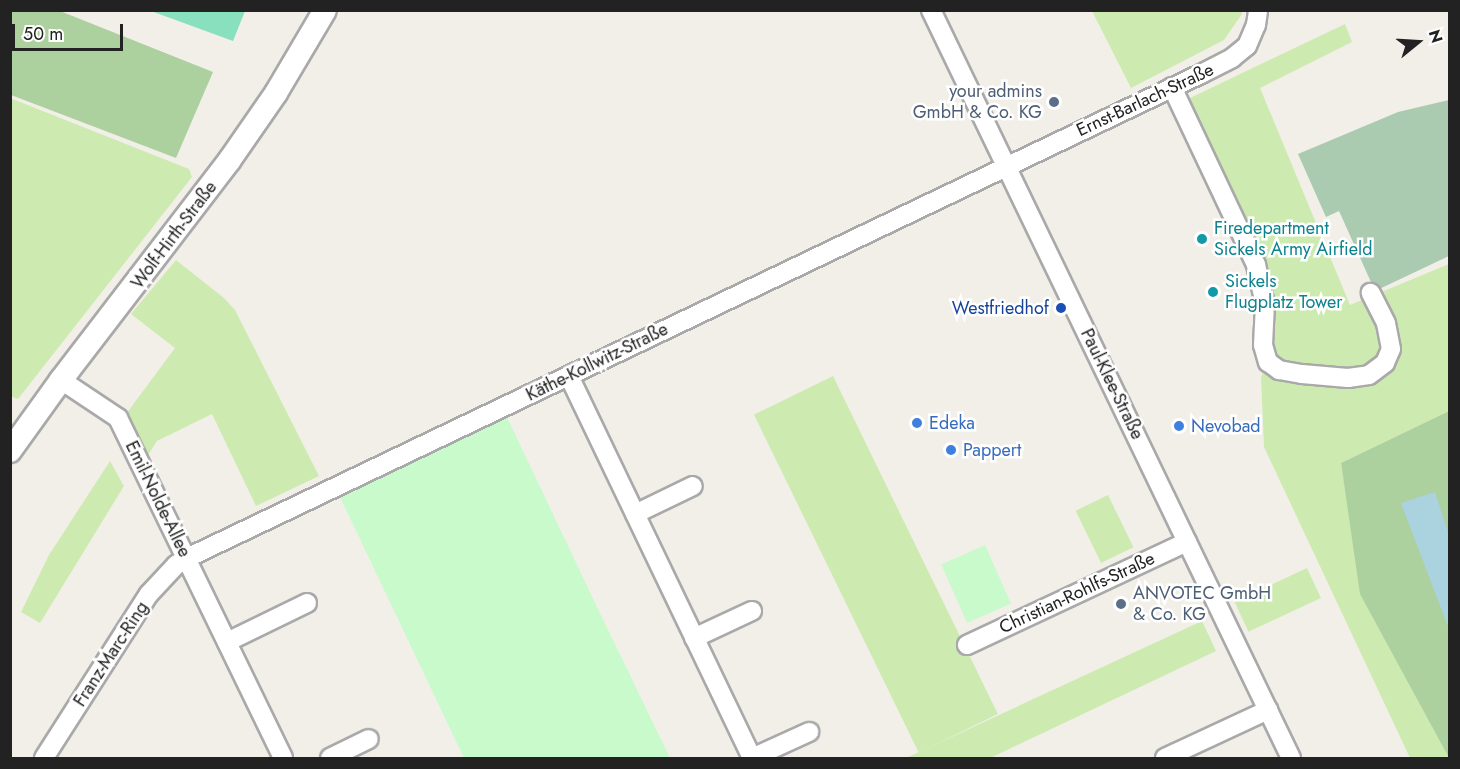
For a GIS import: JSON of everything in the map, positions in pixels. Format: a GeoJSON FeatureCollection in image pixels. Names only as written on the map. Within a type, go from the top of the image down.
{"type":"FeatureCollection","features":[{"type":"Feature","properties":{"kind":"street","name":"Wolf-Hirth-Straße"},"geometry":{"type":"LineString","coordinates":[[10,451],[61,380],[229,161],[276,93],[325,10]]}},
{"type":"Feature","properties":{"kind":"street","name":"Paul-Klee-Straße"},"geometry":{"type":"LineString","coordinates":[[931,10],[1291,759]]}},
{"type":"Feature","properties":{"kind":"street","name":"Ernst-Barlach-Straße"},"geometry":{"type":"LineString","coordinates":[[1007,165],[1232,58],[1246,46],[1256,26],[1258,10]]}},
{"type":"Feature","properties":{"kind":"street"},"geometry":{"type":"LineString","coordinates":[[1172,87],[1256,265],[1265,304],[1263,345],[1268,362],[1279,370],[1302,374],[1348,378],[1369,375],[1385,363],[1391,349],[1386,323],[1371,293]]}},
{"type":"Feature","properties":{"kind":"street","name":"Käthe-Kollwitz-Straße"},"geometry":{"type":"LineString","coordinates":[[187,558],[1007,165]]}},
{"type":"Feature","properties":{"kind":"street"},"geometry":{"type":"LineString","coordinates":[[569,376],[752,758],[809,732]]}},
{"type":"Feature","properties":{"kind":"street","name":"Emil-Nolde-Allee"},"geometry":{"type":"LineString","coordinates":[[61,380],[118,418],[283,759]]}},
{"type":"Feature","properties":{"kind":"street"},"geometry":{"type":"LineString","coordinates":[[635,514],[693,486]]}},
{"type":"Feature","properties":{"kind":"street","name":"Christian-Rohlfs-Straße"},"geometry":{"type":"LineString","coordinates":[[967,645],[1187,542]]}},
{"type":"Feature","properties":{"kind":"street","name":"Franz-Marc-Ring"},"geometry":{"type":"LineString","coordinates":[[44,759],[149,594],[187,558]]}},
{"type":"Feature","properties":{"kind":"street"},"geometry":{"type":"LineString","coordinates":[[227,642],[307,603]]}},
{"type":"Feature","properties":{"kind":"street"},"geometry":{"type":"LineString","coordinates":[[694,638],[752,611]]}},
{"type":"Feature","properties":{"kind":"street"},"geometry":{"type":"LineString","coordinates":[[1165,759],[1268,710]]}},
{"type":"Feature","properties":{"kind":"street"},"geometry":{"type":"LineString","coordinates":[[330,759],[369,739]]}},
{"type":"Feature","properties":{"kind":"green space"},"geometry":{"type":"Polygon","coordinates":[[[10,11],[60,11],[213,72],[176,158],[11,95],[10,11]]]}},
{"type":"Feature","properties":{"kind":"green space"},"geometry":{"type":"Polygon","coordinates":[[[151,11],[245,11],[233,41],[151,11]]]}},
{"type":"Feature","properties":{"kind":"green space"},"geometry":{"type":"Polygon","coordinates":[[[1092,11],[1242,11],[1224,40],[1131,88],[1092,11]]]}},
{"type":"Feature","properties":{"kind":"green space"},"geometry":{"type":"Polygon","coordinates":[[[1345,24],[1352,42],[1260,88],[1350,305],[1449,264],[1449,411],[1341,463],[1361,594],[1449,758],[1410,758],[1264,447],[1261,378],[1271,345],[1272,290],[1250,231],[1188,99],[1345,24]]]}},
{"type":"Feature","properties":{"kind":"green space"},"geometry":{"type":"Polygon","coordinates":[[[10,98],[189,169],[192,177],[18,399],[10,396],[10,98]]]}},
{"type":"Feature","properties":{"kind":"green space"},"geometry":{"type":"Polygon","coordinates":[[[1449,100],[1449,256],[1375,291],[1339,211],[1326,217],[1298,154],[1398,112],[1449,100]]]}},
{"type":"Feature","properties":{"kind":"green space"},"geometry":{"type":"Polygon","coordinates":[[[176,260],[224,298],[235,310],[319,476],[256,506],[212,414],[157,441],[145,460],[126,414],[175,348],[131,314],[176,260]]]}},
{"type":"Feature","properties":{"kind":"green space"},"geometry":{"type":"Polygon","coordinates":[[[833,376],[998,714],[919,753],[754,415],[833,376]]]}},
{"type":"Feature","properties":{"kind":"green space"},"geometry":{"type":"Polygon","coordinates":[[[1449,411],[1449,758],[1360,594],[1341,463],[1449,411]]]}},
{"type":"Feature","properties":{"kind":"green space"},"geometry":{"type":"Polygon","coordinates":[[[506,415],[670,758],[464,758],[339,495],[506,415]]]}},
{"type":"Feature","properties":{"kind":"green space"},"geometry":{"type":"Polygon","coordinates":[[[110,461],[124,486],[40,623],[21,612],[49,555],[110,461]]]}},
{"type":"Feature","properties":{"kind":"green space"},"geometry":{"type":"Polygon","coordinates":[[[1108,495],[1133,547],[1101,563],[1076,511],[1108,495]]]}},
{"type":"Feature","properties":{"kind":"green space"},"geometry":{"type":"Polygon","coordinates":[[[985,545],[1011,603],[967,623],[941,565],[985,545]]]}},
{"type":"Feature","properties":{"kind":"green space"},"geometry":{"type":"Polygon","coordinates":[[[1307,568],[1321,598],[1248,632],[1234,602],[1307,568]]]}},
{"type":"Feature","properties":{"kind":"green space"},"geometry":{"type":"Polygon","coordinates":[[[1202,621],[1216,651],[990,758],[906,758],[1202,621]]]}},
{"type":"Feature","properties":{"kind":"water"},"geometry":{"type":"Polygon","coordinates":[[[1435,492],[1449,536],[1449,629],[1401,503],[1435,492]]]}},
{"type":"Feature","properties":{"kind":"place","name":"your admins GmbH & Co. KG"},"geometry":{"type":"Point","coordinates":[1054,102]}},
{"type":"Feature","properties":{"kind":"place","name":"Firedepartment Sickels Army Airfield"},"geometry":{"type":"Point","coordinates":[1202,239]}},
{"type":"Feature","properties":{"kind":"place","name":"Sickels Flugplatz Tower"},"geometry":{"type":"Point","coordinates":[1213,292]}},
{"type":"Feature","properties":{"kind":"place","name":"Westfriedhof"},"geometry":{"type":"Point","coordinates":[1061,308]}},
{"type":"Feature","properties":{"kind":"place","name":"Edeka"},"geometry":{"type":"Point","coordinates":[917,423]}},
{"type":"Feature","properties":{"kind":"place","name":"Nevobad"},"geometry":{"type":"Point","coordinates":[1179,426]}},
{"type":"Feature","properties":{"kind":"place","name":"Pappert"},"geometry":{"type":"Point","coordinates":[951,450]}},
{"type":"Feature","properties":{"kind":"place","name":"ANVOTEC GmbH & Co. KG"},"geometry":{"type":"Point","coordinates":[1121,604]}}]}
